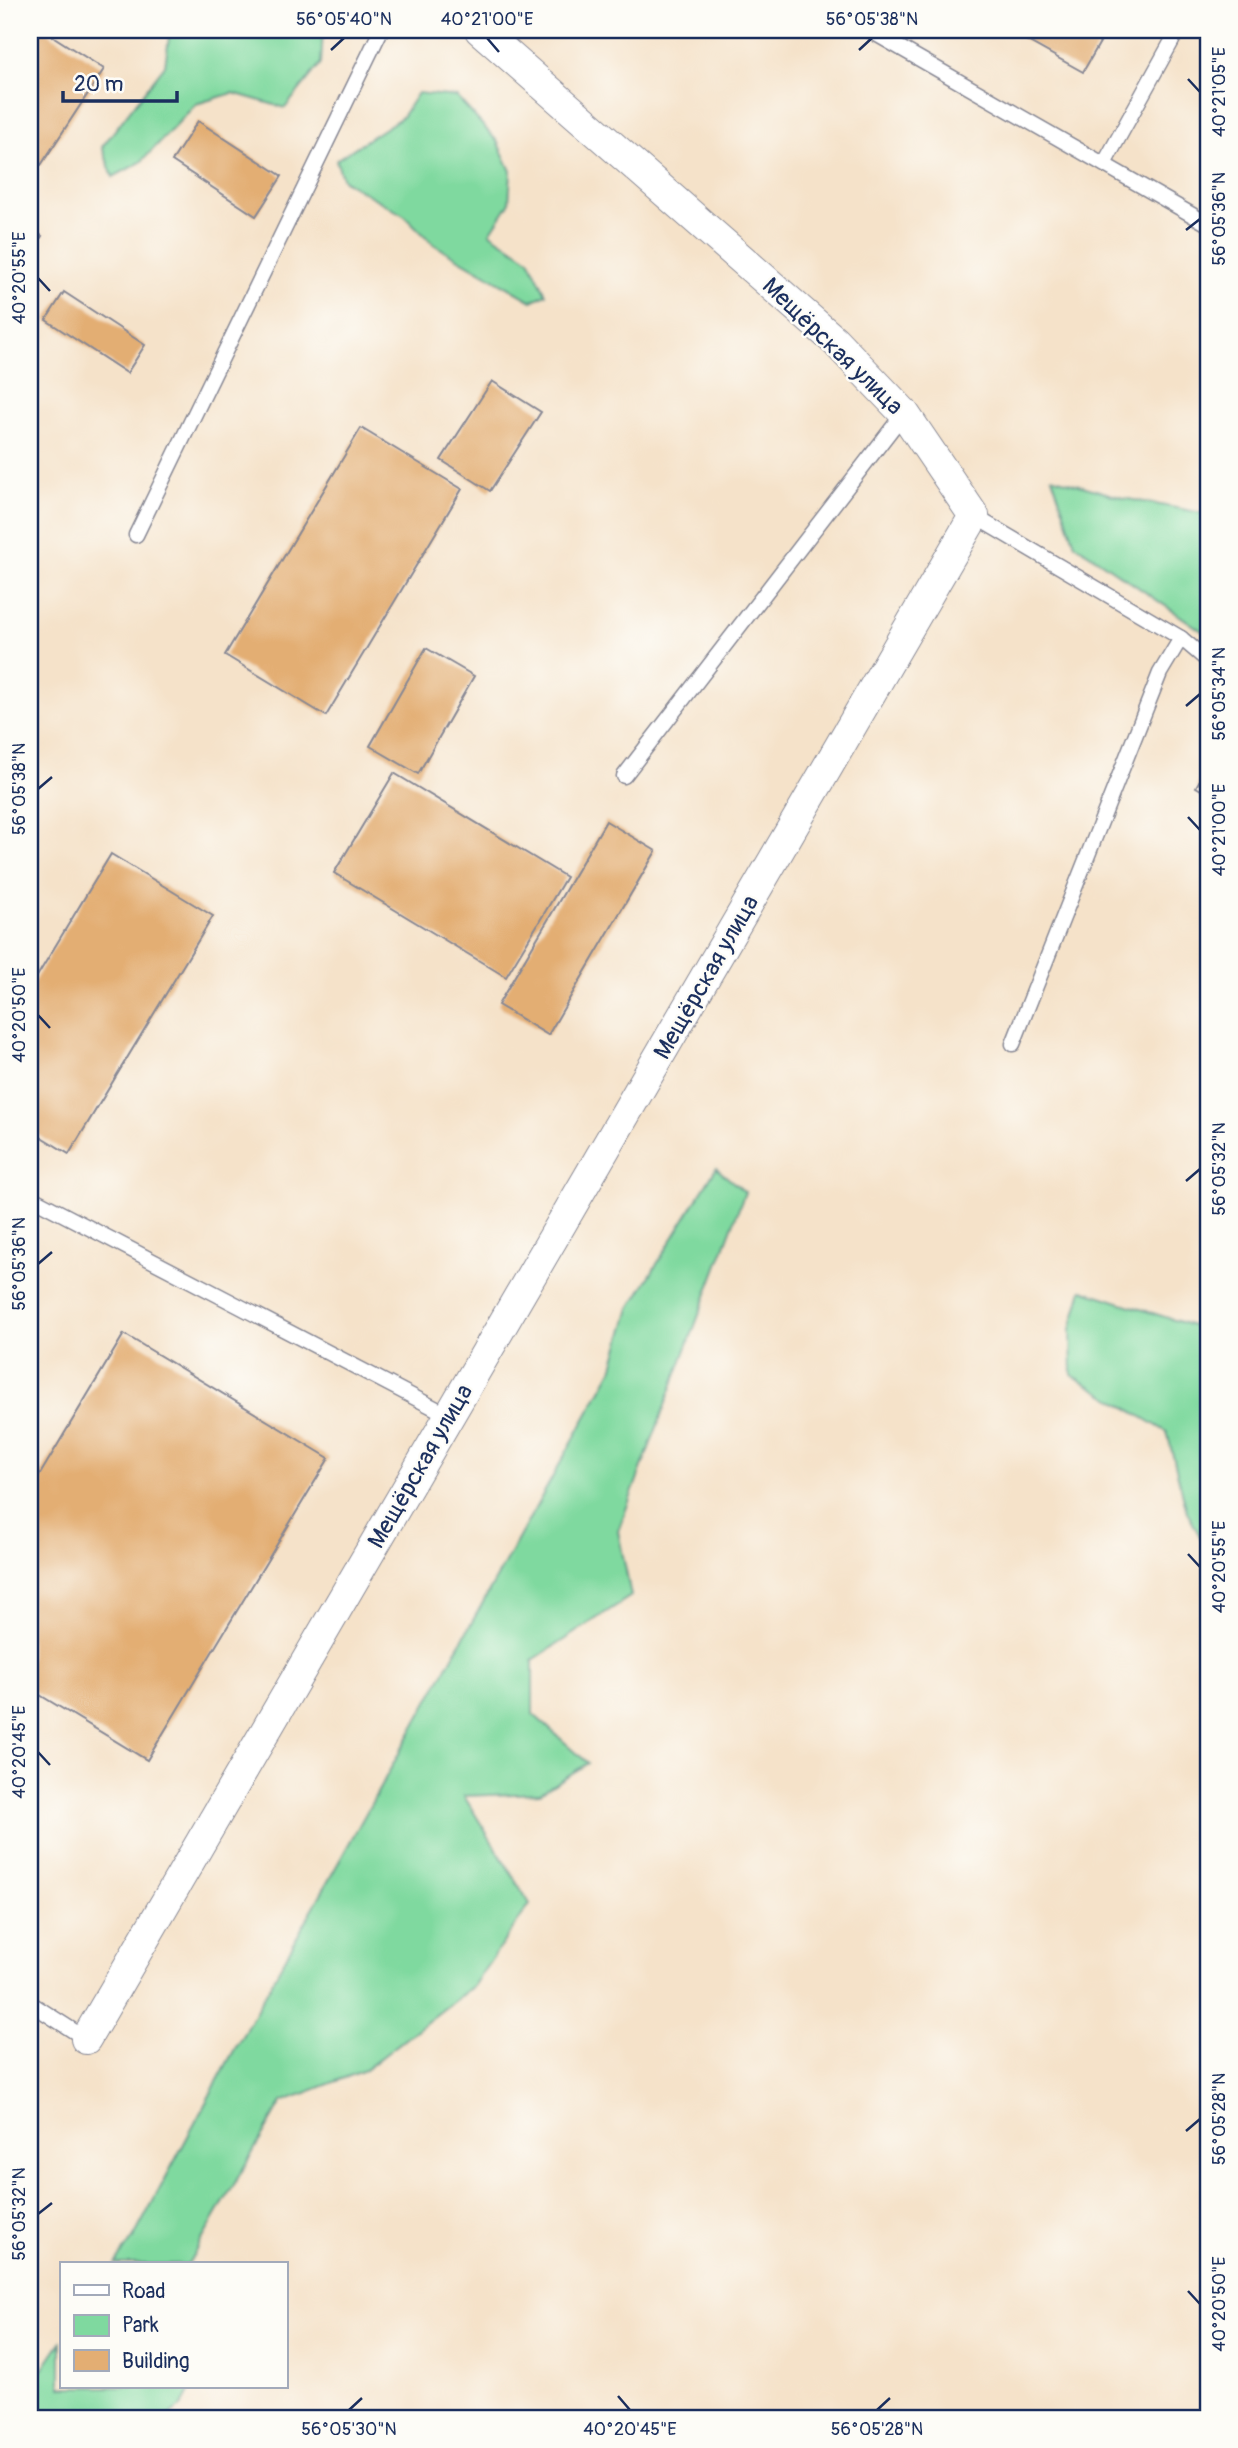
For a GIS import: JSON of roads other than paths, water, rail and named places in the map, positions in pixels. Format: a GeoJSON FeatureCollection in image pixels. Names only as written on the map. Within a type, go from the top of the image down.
{"type":"FeatureCollection","features":[{"type":"Feature","properties":{"kind":"street","name":"Мещёрская улица"},"geometry":{"type":"LineString","coordinates":[[86,2039],[974,516],[904,413],[834,340],[480,30]]}},
{"type":"Feature","properties":{"kind":"lane"},"geometry":{"type":"LineString","coordinates":[[136,535],[381,30]]}},
{"type":"Feature","properties":{"kind":"lane"},"geometry":{"type":"LineString","coordinates":[[869,30],[1208,223]]}},
{"type":"Feature","properties":{"kind":"lane"},"geometry":{"type":"LineString","coordinates":[[1104,164],[1178,30]]}},
{"type":"Feature","properties":{"kind":"lane"},"geometry":{"type":"LineString","coordinates":[[624,776],[904,413]]}},
{"type":"Feature","properties":{"kind":"lane"},"geometry":{"type":"LineString","coordinates":[[974,516],[1181,638],[1208,661]]}},
{"type":"Feature","properties":{"kind":"lane"},"geometry":{"type":"LineString","coordinates":[[1013,1044],[1160,673],[1181,638]]}},
{"type":"Feature","properties":{"kind":"lane"},"geometry":{"type":"LineString","coordinates":[[30,1197],[450,1416]]}},
{"type":"Feature","properties":{"kind":"lane"},"geometry":{"type":"LineString","coordinates":[[30,2003],[86,2039]]}}]}
